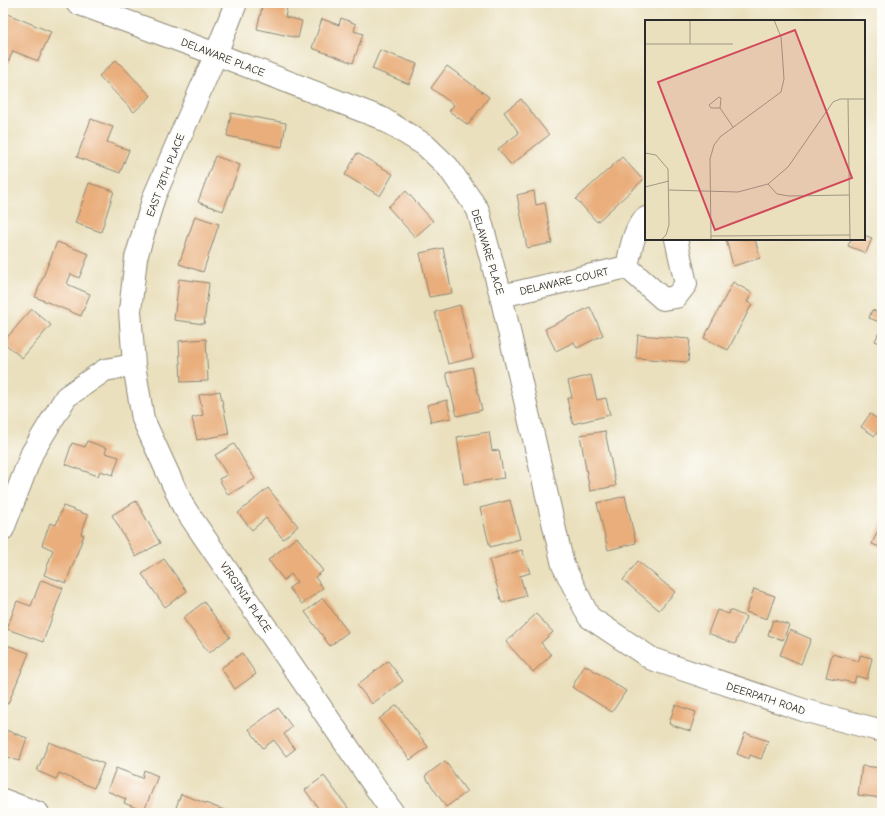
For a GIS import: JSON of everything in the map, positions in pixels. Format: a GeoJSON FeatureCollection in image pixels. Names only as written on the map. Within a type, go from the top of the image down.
{"type":"FeatureCollection","features":[{"type":"Feature","properties":{"kind":"street","name":"DELAWARE PLACE"},"geometry":{"type":"LineString","coordinates":[[77,3],[216,54],[381,118],[425,145],[448,167],[478,210],[501,296],[563,565],[589,617],[652,659]]}},
{"type":"Feature","properties":{"kind":"street","name":"EAST 78TH PLACE"},"geometry":{"type":"LineString","coordinates":[[134,365],[130,311],[136,258],[154,197],[216,54],[236,3]]}},
{"type":"Feature","properties":{"kind":"street"},"geometry":{"type":"LineString","coordinates":[[645,219],[637,230],[627,266],[663,299],[676,297],[686,284],[676,240]]}},
{"type":"Feature","properties":{"kind":"street","name":"DELAWARE COURT"},"geometry":{"type":"LineString","coordinates":[[501,296],[627,266]]}},
{"type":"Feature","properties":{"kind":"street"},"geometry":{"type":"LineString","coordinates":[[3,530],[32,452],[66,397],[104,370],[134,365]]}},
{"type":"Feature","properties":{"kind":"street","name":"VIRGINIA PLACE"},"geometry":{"type":"LineString","coordinates":[[134,365],[143,419],[183,506],[393,813]]}},
{"type":"Feature","properties":{"kind":"street","name":"DEERPATH ROAD"},"geometry":{"type":"LineString","coordinates":[[652,659],[803,710],[882,730]]}},
{"type":"Feature","properties":{"kind":"street"},"geometry":{"type":"LineString","coordinates":[[3,800],[38,813]]}},
{"type":"Feature","properties":{"kind":"building"},"geometry":{"type":"Polygon","coordinates":[[[263,3],[288,3],[285,17],[302,21],[298,38],[257,29],[263,3]]]}},
{"type":"Feature","properties":{"kind":"building"},"geometry":{"type":"Polygon","coordinates":[[[5,13],[51,32],[38,61],[13,51],[5,70],[3,69],[3,18],[5,13]]]}},
{"type":"Feature","properties":{"kind":"building"},"geometry":{"type":"Polygon","coordinates":[[[341,18],[356,24],[354,31],[363,34],[353,63],[312,48],[322,19],[339,25],[341,18]]]}},
{"type":"Feature","properties":{"kind":"building"},"geometry":{"type":"Polygon","coordinates":[[[380,50],[417,64],[409,84],[372,69],[380,50]]]}},
{"type":"Feature","properties":{"kind":"building"},"geometry":{"type":"Polygon","coordinates":[[[116,60],[151,96],[134,112],[99,76],[116,60]]]}},
{"type":"Feature","properties":{"kind":"building"},"geometry":{"type":"Polygon","coordinates":[[[447,66],[489,97],[468,125],[449,111],[454,105],[431,88],[447,66]]]}},
{"type":"Feature","properties":{"kind":"building"},"geometry":{"type":"Polygon","coordinates":[[[521,99],[549,135],[511,165],[498,149],[519,133],[504,112],[521,99]]]}},
{"type":"Feature","properties":{"kind":"building"},"geometry":{"type":"Polygon","coordinates":[[[231,113],[286,123],[282,147],[227,136],[231,113]]]}},
{"type":"Feature","properties":{"kind":"building"},"geometry":{"type":"Polygon","coordinates":[[[91,119],[113,127],[107,142],[129,150],[120,173],[77,157],[91,119]]]}},
{"type":"Feature","properties":{"kind":"building"},"geometry":{"type":"Polygon","coordinates":[[[357,153],[393,174],[380,196],[345,175],[357,153]]]}},
{"type":"Feature","properties":{"kind":"building"},"geometry":{"type":"Polygon","coordinates":[[[215,156],[240,165],[223,211],[198,202],[215,156]]]}},
{"type":"Feature","properties":{"kind":"building"},"geometry":{"type":"Polygon","coordinates":[[[622,157],[643,180],[597,222],[576,199],[622,157]]]}},
{"type":"Feature","properties":{"kind":"building"},"geometry":{"type":"Polygon","coordinates":[[[89,183],[114,191],[101,232],[75,223],[89,183]]]}},
{"type":"Feature","properties":{"kind":"building"},"geometry":{"type":"Polygon","coordinates":[[[406,191],[433,221],[415,237],[388,207],[406,191]]]}},
{"type":"Feature","properties":{"kind":"building"},"geometry":{"type":"Polygon","coordinates":[[[534,191],[536,205],[545,203],[552,243],[527,248],[517,195],[534,191]]]}},
{"type":"Feature","properties":{"kind":"building"},"geometry":{"type":"Polygon","coordinates":[[[195,216],[219,224],[203,272],[179,264],[195,216]]]}},
{"type":"Feature","properties":{"kind":"building"},"geometry":{"type":"Polygon","coordinates":[[[865,235],[872,238],[866,253],[848,246],[851,240],[865,240],[865,235]]]}},
{"type":"Feature","properties":{"kind":"building"},"geometry":{"type":"Polygon","coordinates":[[[726,240],[755,240],[760,258],[733,266],[726,240]]]}},
{"type":"Feature","properties":{"kind":"building"},"geometry":{"type":"Polygon","coordinates":[[[57,242],[89,254],[79,278],[71,274],[67,284],[90,294],[81,316],[35,297],[57,242]]]}},
{"type":"Feature","properties":{"kind":"building"},"geometry":{"type":"Polygon","coordinates":[[[443,248],[452,293],[429,297],[420,253],[443,248]]]}},
{"type":"Feature","properties":{"kind":"building"},"geometry":{"type":"Polygon","coordinates":[[[179,279],[209,283],[204,324],[174,320],[179,279]]]}},
{"type":"Feature","properties":{"kind":"building"},"geometry":{"type":"Polygon","coordinates":[[[733,282],[752,293],[747,302],[752,304],[728,350],[704,338],[733,282]]]}},
{"type":"Feature","properties":{"kind":"building"},"geometry":{"type":"Polygon","coordinates":[[[460,305],[473,358],[448,364],[435,312],[460,305]]]}},
{"type":"Feature","properties":{"kind":"building"},"geometry":{"type":"Polygon","coordinates":[[[590,307],[603,335],[577,348],[574,342],[556,351],[545,329],[590,307]]]}},
{"type":"Feature","properties":{"kind":"building"},"geometry":{"type":"Polygon","coordinates":[[[32,309],[51,325],[22,358],[3,342],[32,309]]]}},
{"type":"Feature","properties":{"kind":"building"},"geometry":{"type":"Polygon","coordinates":[[[872,310],[882,314],[882,323],[869,318],[872,310]]]}},
{"type":"Feature","properties":{"kind":"building"},"geometry":{"type":"Polygon","coordinates":[[[882,326],[882,344],[875,341],[882,326]]]}},
{"type":"Feature","properties":{"kind":"building"},"geometry":{"type":"Polygon","coordinates":[[[638,335],[690,339],[688,362],[636,358],[638,335]]]}},
{"type":"Feature","properties":{"kind":"building"},"geometry":{"type":"Polygon","coordinates":[[[206,339],[208,381],[181,382],[179,341],[206,339]]]}},
{"type":"Feature","properties":{"kind":"building"},"geometry":{"type":"Polygon","coordinates":[[[472,367],[482,410],[457,416],[446,373],[472,367]]]}},
{"type":"Feature","properties":{"kind":"building"},"geometry":{"type":"Polygon","coordinates":[[[591,375],[597,400],[606,398],[610,415],[573,424],[567,399],[572,397],[568,381],[591,375]]]}},
{"type":"Feature","properties":{"kind":"building"},"geometry":{"type":"Polygon","coordinates":[[[220,391],[229,434],[197,440],[192,418],[203,415],[199,395],[220,391]]]}},
{"type":"Feature","properties":{"kind":"building"},"geometry":{"type":"Polygon","coordinates":[[[447,400],[451,418],[431,422],[427,405],[447,400]]]}},
{"type":"Feature","properties":{"kind":"building"},"geometry":{"type":"Polygon","coordinates":[[[870,414],[882,422],[882,425],[875,436],[861,427],[870,414]]]}},
{"type":"Feature","properties":{"kind":"building"},"geometry":{"type":"Polygon","coordinates":[[[605,431],[616,486],[590,491],[580,435],[605,431]]]}},
{"type":"Feature","properties":{"kind":"building"},"geometry":{"type":"Polygon","coordinates":[[[489,432],[492,451],[499,450],[504,478],[464,484],[457,437],[489,432]]]}},
{"type":"Feature","properties":{"kind":"building"},"geometry":{"type":"Polygon","coordinates":[[[87,441],[107,448],[105,453],[119,457],[113,475],[100,471],[98,476],[65,464],[72,443],[85,447],[87,441]]]}},
{"type":"Feature","properties":{"kind":"building"},"geometry":{"type":"Polygon","coordinates":[[[234,444],[255,479],[228,495],[219,479],[227,475],[215,455],[234,444]]]}},
{"type":"Feature","properties":{"kind":"building"},"geometry":{"type":"Polygon","coordinates":[[[268,488],[298,526],[283,539],[266,518],[252,530],[238,513],[268,488]]]}},
{"type":"Feature","properties":{"kind":"building"},"geometry":{"type":"Polygon","coordinates":[[[625,496],[636,543],[608,550],[597,503],[625,496]]]}},
{"type":"Feature","properties":{"kind":"building"},"geometry":{"type":"Polygon","coordinates":[[[510,500],[520,539],[490,547],[480,508],[510,500]]]}},
{"type":"Feature","properties":{"kind":"building"},"geometry":{"type":"Polygon","coordinates":[[[136,501],[160,543],[136,557],[112,515],[136,501]]]}},
{"type":"Feature","properties":{"kind":"building"},"geometry":{"type":"Polygon","coordinates":[[[63,506],[88,515],[81,534],[84,535],[66,583],[44,575],[53,550],[42,545],[50,523],[56,525],[63,506]]]}},
{"type":"Feature","properties":{"kind":"building"},"geometry":{"type":"Polygon","coordinates":[[[882,521],[882,548],[872,544],[882,521]]]}},
{"type":"Feature","properties":{"kind":"building"},"geometry":{"type":"Polygon","coordinates":[[[297,537],[323,571],[315,577],[323,588],[302,604],[289,588],[297,582],[291,574],[284,580],[268,560],[297,537]]]}},
{"type":"Feature","properties":{"kind":"building"},"geometry":{"type":"Polygon","coordinates":[[[522,550],[530,573],[520,576],[526,596],[502,603],[489,560],[522,550]]]}},
{"type":"Feature","properties":{"kind":"building"},"geometry":{"type":"Polygon","coordinates":[[[164,559],[187,591],[165,607],[142,574],[164,559]]]}},
{"type":"Feature","properties":{"kind":"building"},"geometry":{"type":"Polygon","coordinates":[[[638,561],[675,592],[659,610],[623,580],[638,561]]]}},
{"type":"Feature","properties":{"kind":"building"},"geometry":{"type":"Polygon","coordinates":[[[41,580],[63,588],[43,642],[7,629],[17,601],[31,606],[41,580]]]}},
{"type":"Feature","properties":{"kind":"building"},"geometry":{"type":"Polygon","coordinates":[[[754,589],[775,596],[767,619],[746,612],[754,589]]]}},
{"type":"Feature","properties":{"kind":"building"},"geometry":{"type":"Polygon","coordinates":[[[323,598],[348,632],[330,646],[305,612],[323,598]]]}},
{"type":"Feature","properties":{"kind":"building"},"geometry":{"type":"Polygon","coordinates":[[[204,602],[230,637],[209,653],[183,618],[204,602]]]}},
{"type":"Feature","properties":{"kind":"building"},"geometry":{"type":"Polygon","coordinates":[[[717,610],[729,614],[730,610],[746,617],[735,644],[708,633],[717,610]]]}},
{"type":"Feature","properties":{"kind":"building"},"geometry":{"type":"Polygon","coordinates":[[[536,614],[553,632],[541,643],[551,655],[533,672],[506,642],[536,614]]]}},
{"type":"Feature","properties":{"kind":"building"},"geometry":{"type":"Polygon","coordinates":[[[773,620],[789,625],[783,640],[768,635],[773,620]]]}},
{"type":"Feature","properties":{"kind":"building"},"geometry":{"type":"Polygon","coordinates":[[[790,630],[811,639],[801,664],[780,655],[790,630]]]}},
{"type":"Feature","properties":{"kind":"building"},"geometry":{"type":"Polygon","coordinates":[[[4,644],[29,653],[8,704],[3,702],[4,644]]]}},
{"type":"Feature","properties":{"kind":"building"},"geometry":{"type":"Polygon","coordinates":[[[242,653],[256,674],[235,689],[221,668],[242,653]]]}},
{"type":"Feature","properties":{"kind":"building"},"geometry":{"type":"Polygon","coordinates":[[[832,654],[859,661],[860,655],[872,658],[867,679],[856,676],[854,683],[826,677],[832,654]]]}},
{"type":"Feature","properties":{"kind":"building"},"geometry":{"type":"Polygon","coordinates":[[[388,661],[403,681],[372,704],[357,685],[388,661]]]}},
{"type":"Feature","properties":{"kind":"building"},"geometry":{"type":"Polygon","coordinates":[[[585,665],[626,691],[612,712],[572,687],[585,665]]]}},
{"type":"Feature","properties":{"kind":"building"},"geometry":{"type":"Polygon","coordinates":[[[397,705],[428,747],[410,760],[379,719],[397,705]]]}},
{"type":"Feature","properties":{"kind":"building"},"geometry":{"type":"Polygon","coordinates":[[[675,705],[696,712],[690,731],[669,724],[675,705]]]}},
{"type":"Feature","properties":{"kind":"building"},"geometry":{"type":"Polygon","coordinates":[[[278,708],[292,727],[284,734],[295,749],[286,756],[274,740],[263,748],[249,729],[278,708]]]}},
{"type":"Feature","properties":{"kind":"building"},"geometry":{"type":"Polygon","coordinates":[[[3,729],[27,738],[19,761],[3,755],[3,729]]]}},
{"type":"Feature","properties":{"kind":"building"},"geometry":{"type":"Polygon","coordinates":[[[745,733],[768,741],[761,759],[750,755],[749,759],[737,754],[745,733]]]}},
{"type":"Feature","properties":{"kind":"building"},"geometry":{"type":"Polygon","coordinates":[[[49,742],[104,764],[94,788],[59,773],[56,779],[37,771],[49,742]]]}},
{"type":"Feature","properties":{"kind":"building"},"geometry":{"type":"Polygon","coordinates":[[[445,761],[467,792],[446,807],[425,776],[445,761]]]}},
{"type":"Feature","properties":{"kind":"building"},"geometry":{"type":"Polygon","coordinates":[[[862,766],[882,768],[882,798],[858,795],[862,766]]]}},
{"type":"Feature","properties":{"kind":"building"},"geometry":{"type":"Polygon","coordinates":[[[116,768],[142,778],[144,770],[158,776],[144,811],[124,803],[126,799],[107,791],[116,768]]]}},
{"type":"Feature","properties":{"kind":"building"},"geometry":{"type":"Polygon","coordinates":[[[324,776],[351,812],[350,813],[322,813],[305,790],[324,776]]]}},
{"type":"Feature","properties":{"kind":"building"},"geometry":{"type":"Polygon","coordinates":[[[181,794],[232,813],[174,813],[181,794]]]}}]}
